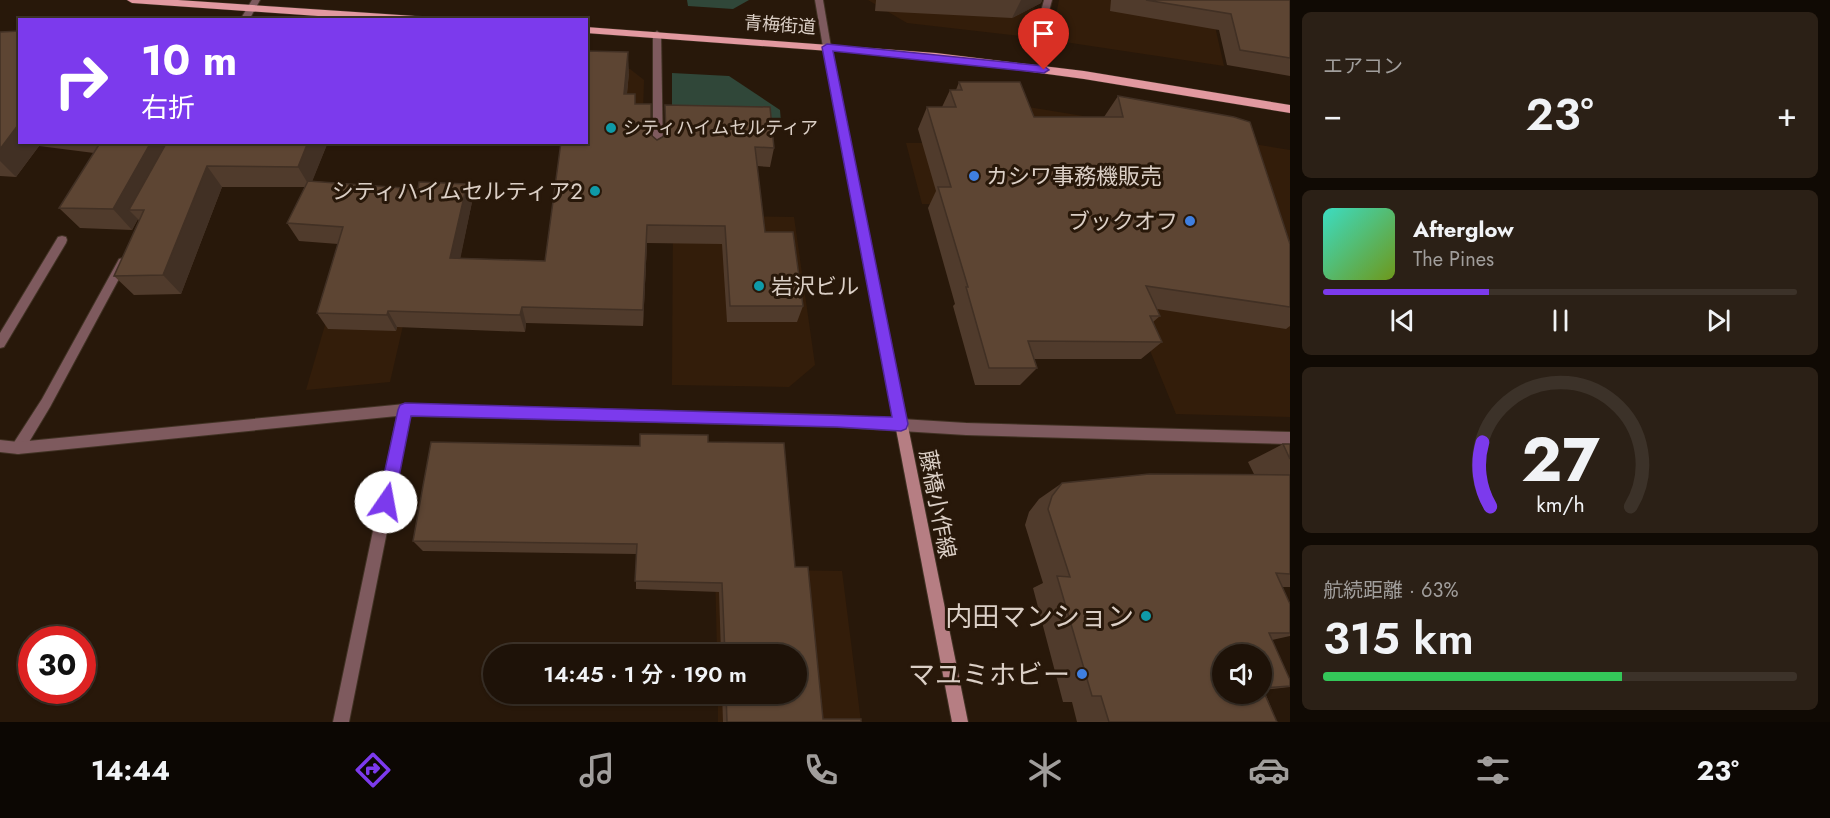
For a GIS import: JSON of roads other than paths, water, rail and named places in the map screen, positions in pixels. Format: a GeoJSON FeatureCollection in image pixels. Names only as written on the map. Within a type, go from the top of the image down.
{"type":"FeatureCollection","features":[{"type":"Feature","properties":{"kind":"main road"},"geometry":{"type":"LineString","coordinates":[[132,0],[254,4],[408,18]]}},
{"type":"Feature","properties":{"kind":"main road","name":"青梅街道"},"geometry":{"type":"LineString","coordinates":[[588,30],[827,47],[1015,66],[1177,89],[1290,109]]}},
{"type":"Feature","properties":{"kind":"main road","name":"藤橋小作線"},"geometry":{"type":"LineString","coordinates":[[827,47],[960,722]]}},
{"type":"Feature","properties":{"kind":"street"},"geometry":{"type":"LineString","coordinates":[[819,0],[827,47]]}},
{"type":"Feature","properties":{"kind":"street"},"geometry":{"type":"LineString","coordinates":[[1039,34],[1048,0]]}},
{"type":"Feature","properties":{"kind":"street"},"geometry":{"type":"LineString","coordinates":[[245,18],[254,4]]}},
{"type":"Feature","properties":{"kind":"street"},"geometry":{"type":"LineString","coordinates":[[657,34],[658,154]]}},
{"type":"Feature","properties":{"kind":"street"},"geometry":{"type":"LineString","coordinates":[[0,343],[62,240]]}},
{"type":"Feature","properties":{"kind":"street"},"geometry":{"type":"LineString","coordinates":[[18,448],[46,403],[126,255]]}},
{"type":"Feature","properties":{"kind":"street"},"geometry":{"type":"LineString","coordinates":[[341,722],[405,410]]}},
{"type":"Feature","properties":{"kind":"street"},"geometry":{"type":"LineString","coordinates":[[0,446],[18,448],[405,410],[837,421],[966,429],[1290,438]]}},
{"type":"Feature","properties":{"kind":"place","name":"シティハイムセルティア"},"geometry":{"type":"Point","coordinates":[611,128]}},
{"type":"Feature","properties":{"kind":"place","name":"カシワ事務機販売"},"geometry":{"type":"Point","coordinates":[974,176]}},
{"type":"Feature","properties":{"kind":"place","name":"シティハイムセルティア２"},"geometry":{"type":"Point","coordinates":[595,191]}},
{"type":"Feature","properties":{"kind":"place","name":"ブックオフ"},"geometry":{"type":"Point","coordinates":[1190,221]}},
{"type":"Feature","properties":{"kind":"place","name":"岩沢ビル"},"geometry":{"type":"Point","coordinates":[759,286]}},
{"type":"Feature","properties":{"kind":"place","name":"内田マンション"},"geometry":{"type":"Point","coordinates":[1146,616]}},
{"type":"Feature","properties":{"kind":"place","name":"マユミホビー"},"geometry":{"type":"Point","coordinates":[1082,674]}}]}
